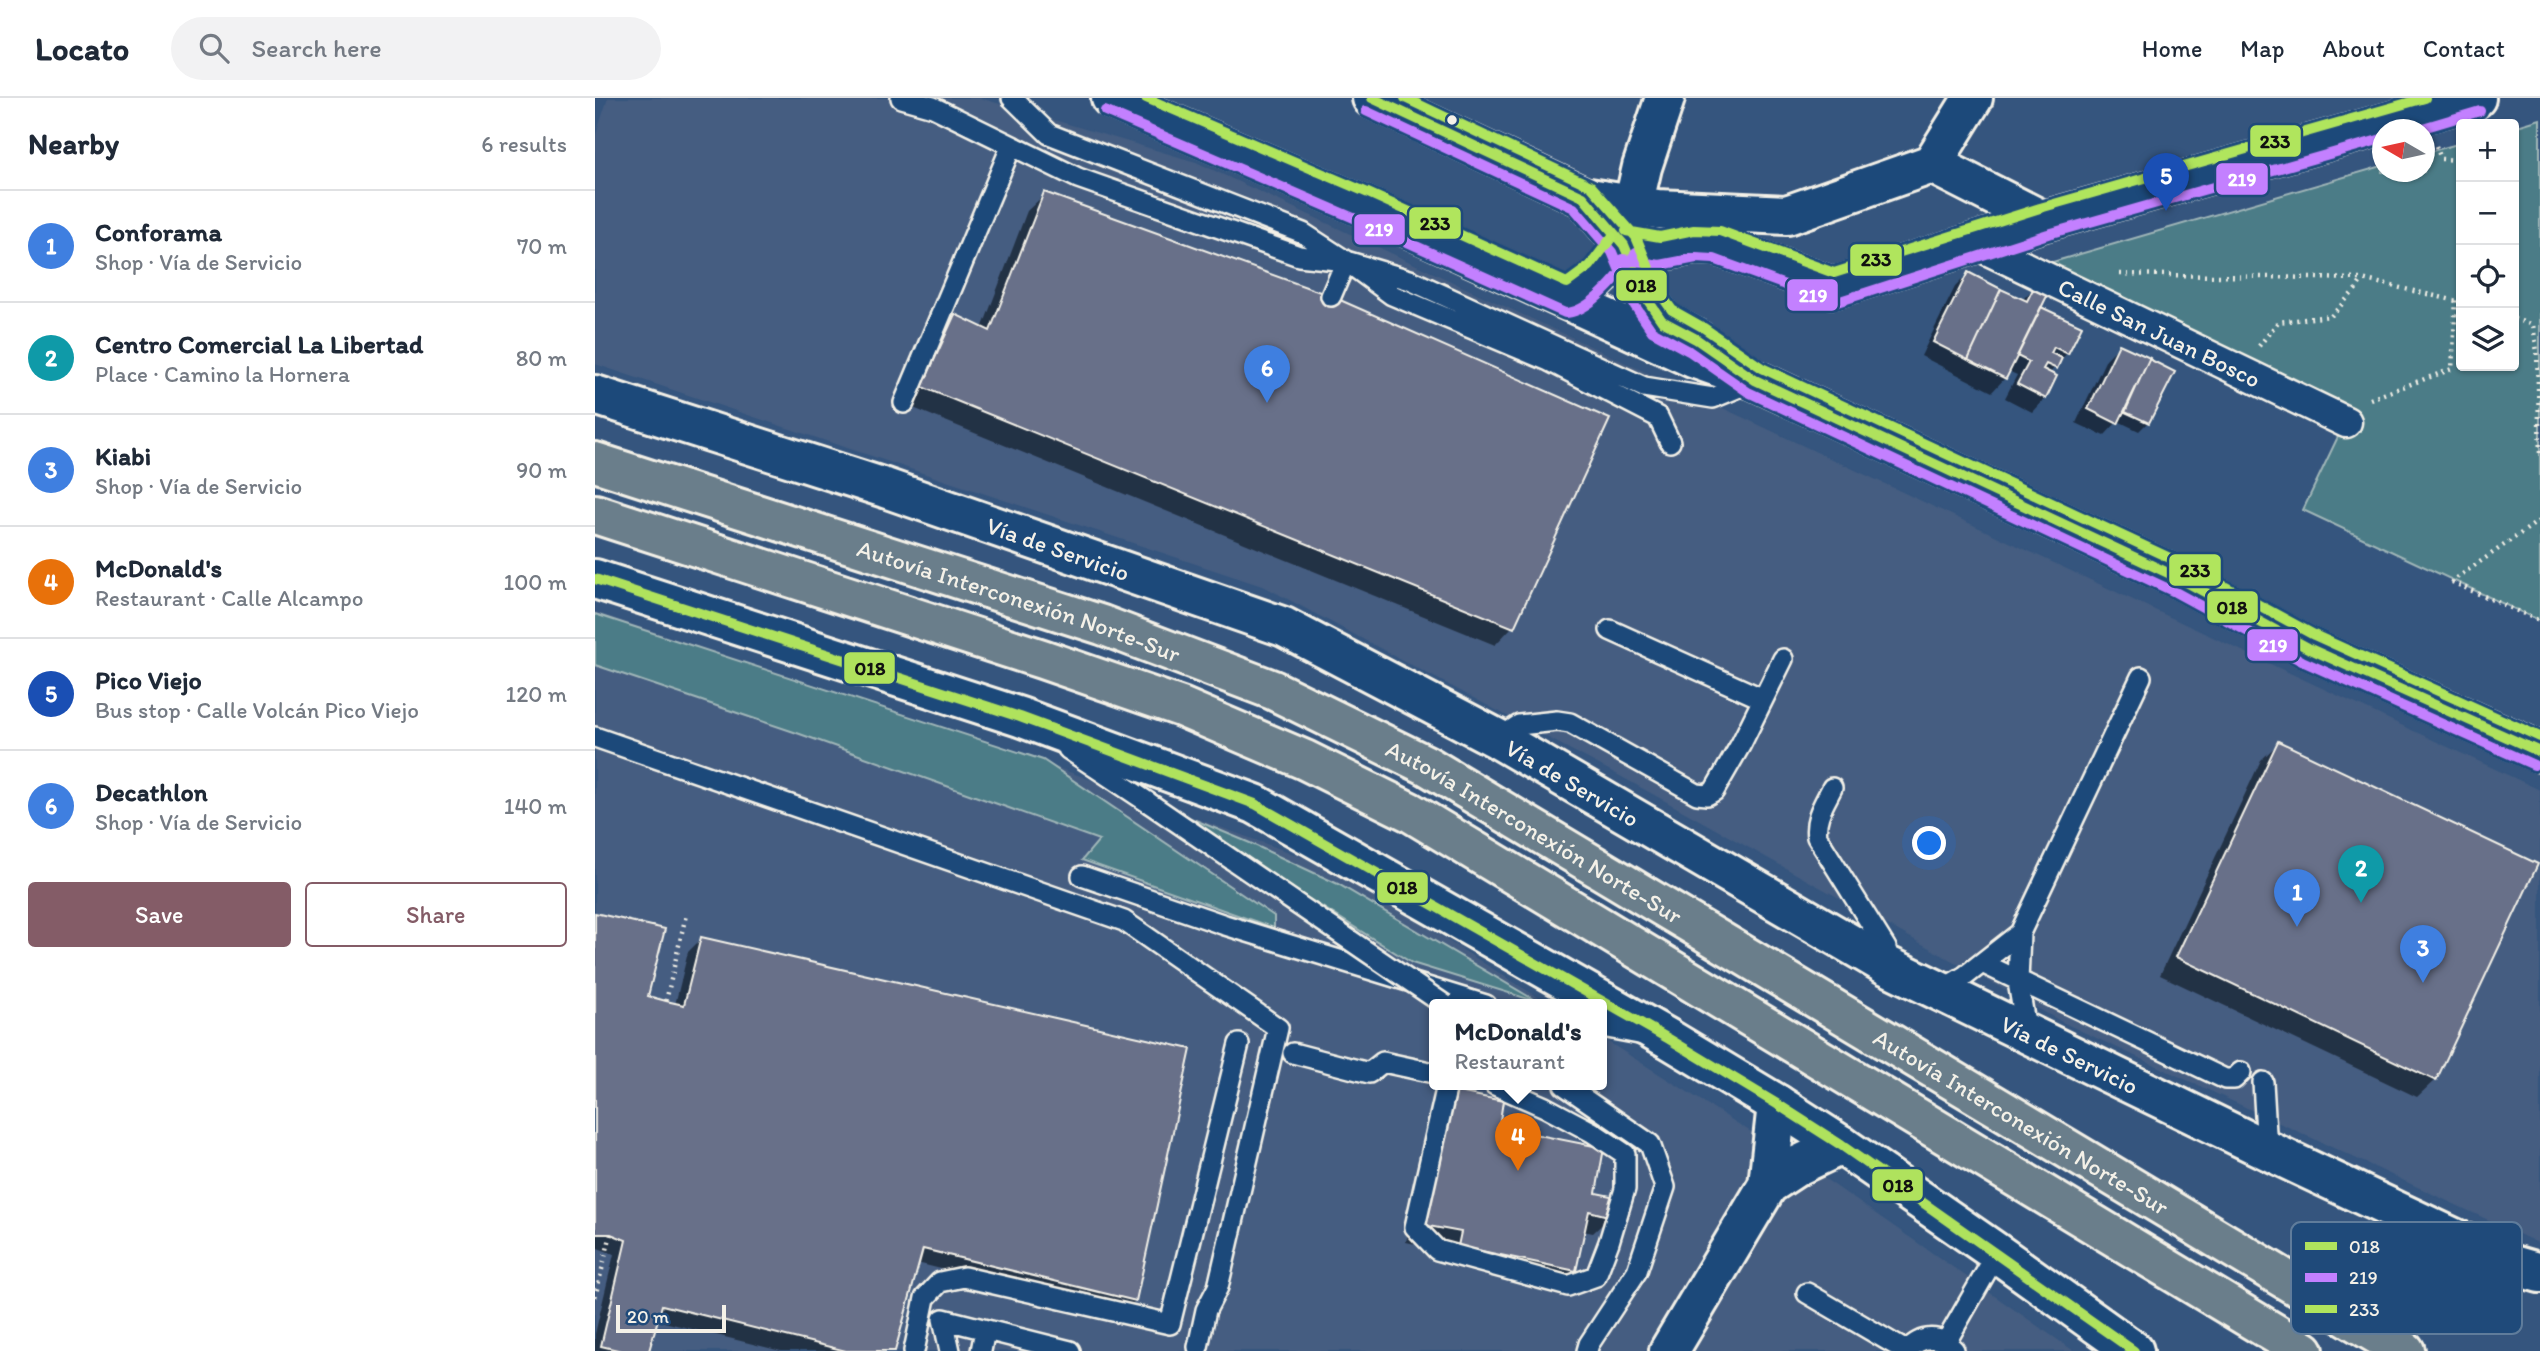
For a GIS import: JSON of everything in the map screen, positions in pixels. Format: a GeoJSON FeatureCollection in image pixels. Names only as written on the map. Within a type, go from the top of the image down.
{"type":"FeatureCollection","features":[{"type":"Feature","properties":{"kind":"highway","name":"Autovía Interconexión Norte-Sur"},"geometry":{"type":"LineString","coordinates":[[595,462],[1102,625],[1273,690],[1426,765],[2291,1283]]}},
{"type":"Feature","properties":{"kind":"highway","name":"Autovía Interconexión Norte-Sur"},"geometry":{"type":"LineString","coordinates":[[595,514],[1168,702],[1305,760],[1411,813],[2304,1351]]}},
{"type":"Feature","properties":{"kind":"highway","name":"Autovía Interconexión Norte-Sur"},"geometry":{"type":"LineString","coordinates":[[2377,1334],[2405,1351]]}},
{"type":"Feature","properties":{"kind":"street"},"geometry":{"type":"LineString","coordinates":[[1372,98],[1583,197],[1657,209],[1787,215],[1933,164],[1973,98]]}},
{"type":"Feature","properties":{"kind":"street"},"geometry":{"type":"LineString","coordinates":[[1568,299],[1592,284],[1610,267],[1624,245],[1642,167],[1665,98]]}},
{"type":"Feature","properties":{"kind":"street"},"geometry":{"type":"LineString","coordinates":[[1121,100],[1568,299],[1693,359],[1755,380],[2181,579],[2308,648],[2540,752]]}},
{"type":"Feature","properties":{"kind":"street"},"geometry":{"type":"LineString","coordinates":[[1624,245],[1660,251],[1695,244],[1717,245],[1834,288],[2044,221],[2460,100]]}},
{"type":"Feature","properties":{"kind":"street"},"geometry":{"type":"LineString","coordinates":[[1933,164],[2044,221]]}},
{"type":"Feature","properties":{"kind":"street"},"geometry":{"type":"LineString","coordinates":[[1583,197],[1624,245],[1647,299],[1662,321],[1696,339],[1755,380]]}},
{"type":"Feature","properties":{"kind":"street"},"geometry":{"type":"LineString","coordinates":[[1778,267],[1776,237],[1787,215]]}},
{"type":"Feature","properties":{"kind":"street","name":"Calle San Juan Bosco"},"geometry":{"type":"LineString","coordinates":[[1974,243],[2337,418]]}},
{"type":"Feature","properties":{"kind":"street","name":"Vía de Servicio"},"geometry":{"type":"LineString","coordinates":[[595,394],[885,488],[1284,627],[1498,738],[1888,966],[2267,1150],[2423,1222]]}},
{"type":"Feature","properties":{"kind":"street"},"geometry":{"type":"LineString","coordinates":[[595,579],[1020,717],[1255,804],[1599,999]]}},
{"type":"Feature","properties":{"kind":"street"},"geometry":{"type":"LineString","coordinates":[[1607,1004],[1841,1145],[1997,1252],[2134,1351]]}},
{"type":"Feature","properties":{"kind":"street"},"geometry":{"type":"LineString","coordinates":[[1669,1351],[1768,1185],[1777,1104]]}},
{"type":"Feature","properties":{"kind":"street"},"geometry":{"type":"LineString","coordinates":[[1768,1185],[1797,1166],[1841,1145]]}},
{"type":"Feature","properties":{"kind":"street","name":"Vía de Servicio"},"geometry":{"type":"LineString","coordinates":[[2525,1269],[2540,1289]]}},
{"type":"Feature","properties":{"kind":"lane"},"geometry":{"type":"LineString","coordinates":[[901,98],[933,107],[1078,178],[1299,256],[1346,261],[1410,280],[1644,387],[1713,398],[1755,380]]}},
{"type":"Feature","properties":{"kind":"lane"},"geometry":{"type":"LineString","coordinates":[[1012,98],[1049,134],[1303,233],[1392,295],[1549,361],[1658,417],[1669,442]]}},
{"type":"Feature","properties":{"kind":"lane"},"geometry":{"type":"LineString","coordinates":[[904,403],[1011,147]]}},
{"type":"Feature","properties":{"kind":"lane"},"geometry":{"type":"LineString","coordinates":[[1331,296],[1346,261]]}},
{"type":"Feature","properties":{"kind":"lane"},"geometry":{"type":"LineString","coordinates":[[1610,631],[1763,699]]}},
{"type":"Feature","properties":{"kind":"lane"},"geometry":{"type":"LineString","coordinates":[[1498,738],[1519,724],[1557,721],[1570,723],[1697,794],[1707,795],[1714,791],[1739,750],[1783,659]]}},
{"type":"Feature","properties":{"kind":"lane"},"geometry":{"type":"LineString","coordinates":[[2027,1035],[2018,982],[2020,933],[2141,677]]}},
{"type":"Feature","properties":{"kind":"lane"},"geometry":{"type":"LineString","coordinates":[[1020,717],[1436,999]]}},
{"type":"Feature","properties":{"kind":"lane"},"geometry":{"type":"LineString","coordinates":[[595,737],[1124,921],[1278,1028],[1218,1287],[1206,1310],[1198,1347]]}},
{"type":"Feature","properties":{"kind":"lane"},"geometry":{"type":"LineString","coordinates":[[1832,788],[1817,819],[1817,836],[1886,948],[1888,966]]}},
{"type":"Feature","properties":{"kind":"lane"},"geometry":{"type":"LineString","coordinates":[[1082,876],[1226,925],[1466,999]]}},
{"type":"Feature","properties":{"kind":"lane"},"geometry":{"type":"LineString","coordinates":[[1938,992],[1982,963],[2020,933]]}},
{"type":"Feature","properties":{"kind":"lane"},"geometry":{"type":"LineString","coordinates":[[1982,963],[2225,1079],[2234,1079],[2241,1072]]}},
{"type":"Feature","properties":{"kind":"lane"},"geometry":{"type":"LineString","coordinates":[[1607,1028],[1669,1039]]}},
{"type":"Feature","properties":{"kind":"lane"},"geometry":{"type":"LineString","coordinates":[[915,1351],[925,1298],[940,1282],[964,1277],[1170,1324],[1239,1044]]}},
{"type":"Feature","properties":{"kind":"lane"},"geometry":{"type":"LineString","coordinates":[[1293,1053],[1369,1073],[1383,1062],[1429,1072]]}},
{"type":"Feature","properties":{"kind":"lane"},"geometry":{"type":"LineString","coordinates":[[2263,1082],[2267,1150]]}},
{"type":"Feature","properties":{"kind":"lane"},"geometry":{"type":"LineString","coordinates":[[1446,1090],[1415,1227],[1437,1250],[1542,1279],[1568,1286],[1596,1276],[1625,1189],[1625,1154],[1580,1126],[1506,1090]]}},
{"type":"Feature","properties":{"kind":"lane"},"geometry":{"type":"LineString","coordinates":[[1571,1090],[1650,1144],[1665,1187],[1637,1271],[1586,1349]]}},
{"type":"Feature","properties":{"kind":"lane"},"geometry":{"type":"LineString","coordinates":[[1807,1293],[1906,1351],[1920,1340],[1929,1338],[1950,1346],[1997,1252]]}},
{"type":"Feature","properties":{"kind":"lane"},"geometry":{"type":"LineString","coordinates":[[950,1351],[943,1319],[1070,1351]]}},
{"type":"Feature","properties":{"kind":"lane"},"geometry":{"type":"LineString","coordinates":[[981,1351],[985,1330]]}},
{"type":"Feature","properties":{"kind":"path"},"geometry":{"type":"LineString","coordinates":[[2117,274],[2362,279],[2456,301]]}},
{"type":"Feature","properties":{"kind":"path"},"geometry":{"type":"LineString","coordinates":[[2239,370],[2278,321],[2331,316],[2362,279]]}},
{"type":"Feature","properties":{"kind":"path"},"geometry":{"type":"LineString","coordinates":[[2337,418],[2452,369],[2457,308]]}},
{"type":"Feature","properties":{"kind":"path"},"geometry":{"type":"LineString","coordinates":[[2519,321],[2533,325],[2539,353],[2540,455]]}},
{"type":"Feature","properties":{"kind":"path"},"geometry":{"type":"LineString","coordinates":[[2540,520],[2451,582],[2540,621]]}},
{"type":"Feature","properties":{"kind":"path"},"geometry":{"type":"LineString","coordinates":[[667,1001],[686,915]]}},
{"type":"Feature","properties":{"kind":"path"},"geometry":{"type":"LineString","coordinates":[[595,1297],[611,1234]]}},
{"type":"Feature","properties":{"kind":"shaded area"},"geometry":{"type":"Polygon","coordinates":[[[608,98],[980,98],[1196,162],[2540,790],[2540,1244],[2522,1236],[2522,1222],[2493,1222],[2064,1023],[1620,776],[1265,587],[595,364],[595,137],[608,98]]]}},
{"type":"Feature","properties":{"kind":"shaded area"},"geometry":{"type":"Polygon","coordinates":[[[595,612],[979,739],[1335,869],[1541,999],[1429,999],[1429,1090],[1607,1090],[1607,1041],[1824,1178],[2074,1351],[595,1351],[595,612]]]}},
{"type":"Feature","properties":{"kind":"green space"},"geometry":{"type":"Polygon","coordinates":[[[2540,119],[2540,621],[2303,510],[2345,422],[2032,268],[2372,169],[2372,182],[2435,182],[2435,150],[2456,144],[2456,371],[2519,371],[2519,125],[2540,119]]]}},
{"type":"Feature","properties":{"kind":"green space"},"geometry":{"type":"Polygon","coordinates":[[[595,614],[1043,760],[1274,916],[1274,928],[1082,860],[1099,840],[595,665],[595,614]]]}},
{"type":"Feature","properties":{"kind":"green space"},"geometry":{"type":"Polygon","coordinates":[[[1157,804],[1338,884],[1533,999],[1412,963],[1157,804]]]}},
{"type":"Feature","properties":{"kind":"building"},"geometry":{"type":"Polygon","coordinates":[[[1044,192],[1331,296],[1610,419],[1514,628],[922,387],[955,314],[990,331],[1044,192]]]}},
{"type":"Feature","properties":{"kind":"building"},"geometry":{"type":"Polygon","coordinates":[[[1968,272],[2001,289],[1968,360],[1933,342],[1968,272]]]}},
{"type":"Feature","properties":{"kind":"building"},"geometry":{"type":"Polygon","coordinates":[[[2035,285],[2049,292],[2006,379],[1968,360],[2001,289],[2027,301],[2035,285]]]}},
{"type":"Feature","properties":{"kind":"building"},"geometry":{"type":"Polygon","coordinates":[[[2041,307],[2082,326],[2068,354],[2054,347],[2051,353],[2062,358],[2057,369],[2046,364],[2043,369],[2057,376],[2046,399],[2017,384],[2029,362],[2017,356],[2041,307]]]}},
{"type":"Feature","properties":{"kind":"building"},"geometry":{"type":"Polygon","coordinates":[[[2119,344],[2150,358],[2118,424],[2088,409],[2119,344]]]}},
{"type":"Feature","properties":{"kind":"building"},"geometry":{"type":"Polygon","coordinates":[[[2149,359],[2175,372],[2149,423],[2125,412],[2149,359]]]}},
{"type":"Feature","properties":{"kind":"building"},"geometry":{"type":"Polygon","coordinates":[[[2278,741],[2538,864],[2436,1081],[2176,957],[2278,741]]]}},
{"type":"Feature","properties":{"kind":"building"},"geometry":{"type":"Polygon","coordinates":[[[595,913],[665,929],[648,996],[666,1001],[684,1005],[701,937],[1191,1049],[1136,1301],[923,1249],[895,1351],[846,1351],[662,1305],[649,1351],[622,1351],[601,1346],[626,1240],[611,1234],[595,1234],[595,913]]]}},
{"type":"Feature","properties":{"kind":"building"},"geometry":{"type":"Polygon","coordinates":[[[1454,1091],[1503,1101],[1499,1127],[1604,1148],[1596,1193],[1616,1197],[1612,1217],[1589,1211],[1576,1271],[1458,1246],[1461,1232],[1423,1225],[1454,1091]]]}},
{"type":"Feature","properties":{"kind":"transit line","name":"233"},"geometry":{"type":"LineString","coordinates":[[1146,98],[1368,193],[1567,283],[1590,266],[1612,237]]}},
{"type":"Feature","properties":{"kind":"transit line","name":"018"},"geometry":{"type":"LineString","coordinates":[[1372,98],[1583,197],[1624,245],[1647,299],[1662,321],[1696,339],[1755,380],[2181,579],[2308,648],[2540,752]]}},
{"type":"Feature","properties":{"kind":"transit line","name":"233"},"geometry":{"type":"LineString","coordinates":[[1405,98],[1591,186],[1636,237],[1659,292],[1672,310],[1704,328],[1762,368],[2187,566],[2314,635],[2540,737]]}},
{"type":"Feature","properties":{"kind":"transit line","name":"233"},"geometry":{"type":"LineString","coordinates":[[1626,231],[1660,237],[1694,230],[1720,231],[1834,273],[2040,208],[2425,98]]}},
{"type":"Feature","properties":{"kind":"transit line","name":"219"},"geometry":{"type":"LineString","coordinates":[[1105,111],[1565,313],[1575,311],[1595,299],[1636,253]]}},
{"type":"Feature","properties":{"kind":"transit line","name":"219"},"geometry":{"type":"LineString","coordinates":[[1366,111],[1574,208],[1612,252],[1635,306],[1652,331],[1689,351],[1748,392],[2175,592],[2302,661],[2534,765]]}},
{"type":"Feature","properties":{"kind":"transit line","name":"219"},"geometry":{"type":"LineString","coordinates":[[2435,124],[2480,111]]}},
{"type":"Feature","properties":{"kind":"transit line","name":"219"},"geometry":{"type":"LineString","coordinates":[[1622,259],[1660,265],[1696,258],[1714,259],[1837,302],[2048,234],[2372,142]]}},
{"type":"Feature","properties":{"kind":"transit line","name":"018"},"geometry":{"type":"LineString","coordinates":[[595,579],[1020,717],[1255,804],[1599,999]]}},
{"type":"Feature","properties":{"kind":"transit line","name":"018"},"geometry":{"type":"LineString","coordinates":[[1607,1004],[1841,1145],[2134,1351]]}},
{"type":"Feature","properties":{"kind":"place","name":"Pico Viejo"},"geometry":{"type":"Point","coordinates":[2166,211]}},
{"type":"Feature","properties":{"kind":"place","name":"Decathlon"},"geometry":{"type":"Point","coordinates":[1267,403]}},
{"type":"Feature","properties":{"kind":"place","name":"Centro Comercial La Libertad"},"geometry":{"type":"Point","coordinates":[2361,903]}},
{"type":"Feature","properties":{"kind":"place","name":"Conforama"},"geometry":{"type":"Point","coordinates":[2297,927]}},
{"type":"Feature","properties":{"kind":"place","name":"Kiabi"},"geometry":{"type":"Point","coordinates":[2423,983]}},
{"type":"Feature","properties":{"kind":"place","name":"McDonald's"},"geometry":{"type":"Point","coordinates":[1518,1171]}}]}
